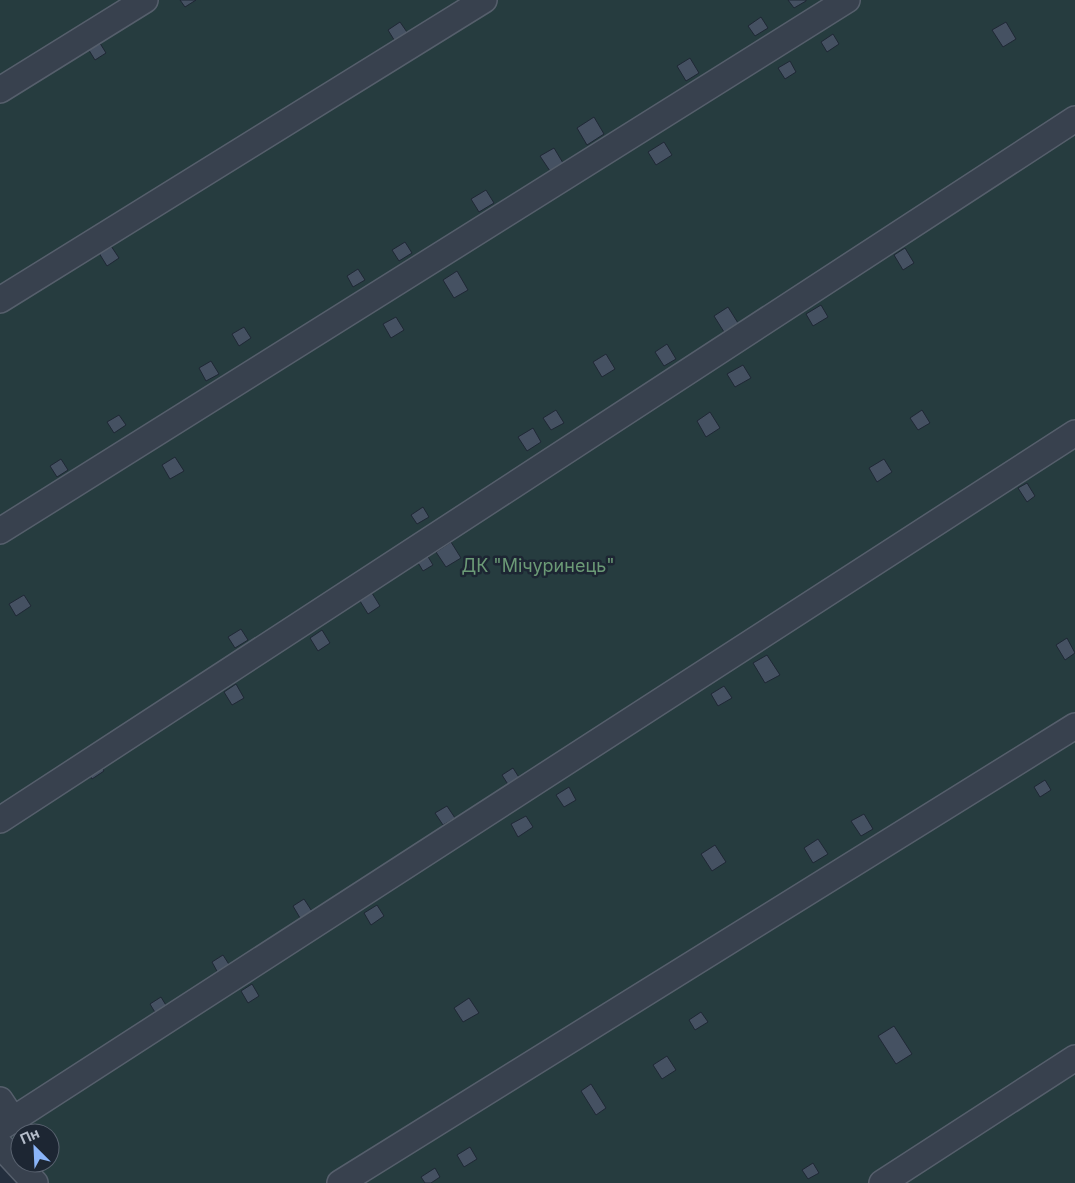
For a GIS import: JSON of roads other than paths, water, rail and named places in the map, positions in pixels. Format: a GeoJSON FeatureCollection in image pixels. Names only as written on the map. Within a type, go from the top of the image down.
{"type":"FeatureCollection","features":[{"type":"Feature","properties":{"kind":"street"},"geometry":{"type":"LineString","coordinates":[[0,90],[145,0]]}},
{"type":"Feature","properties":{"kind":"street"},"geometry":{"type":"LineString","coordinates":[[0,300],[484,0]]}},
{"type":"Feature","properties":{"kind":"street"},"geometry":{"type":"LineString","coordinates":[[0,531],[847,0]]}},
{"type":"Feature","properties":{"kind":"street"},"geometry":{"type":"LineString","coordinates":[[0,820],[1075,119]]}},
{"type":"Feature","properties":{"kind":"street"},"geometry":{"type":"LineString","coordinates":[[0,1100],[7,1124],[1075,433]]}},
{"type":"Feature","properties":{"kind":"street"},"geometry":{"type":"LineString","coordinates":[[340,1183],[1075,726]]}},
{"type":"Feature","properties":{"kind":"street"},"geometry":{"type":"LineString","coordinates":[[882,1183],[1075,1058]]}},
{"type":"Feature","properties":{"kind":"street"},"geometry":{"type":"LineString","coordinates":[[0,1145],[35,1183]]}},
{"type":"Feature","properties":{"kind":"park label","name":"ДК \"Мічуринець\""},"geometry":{"type":"Point","coordinates":[538,566]}}]}
